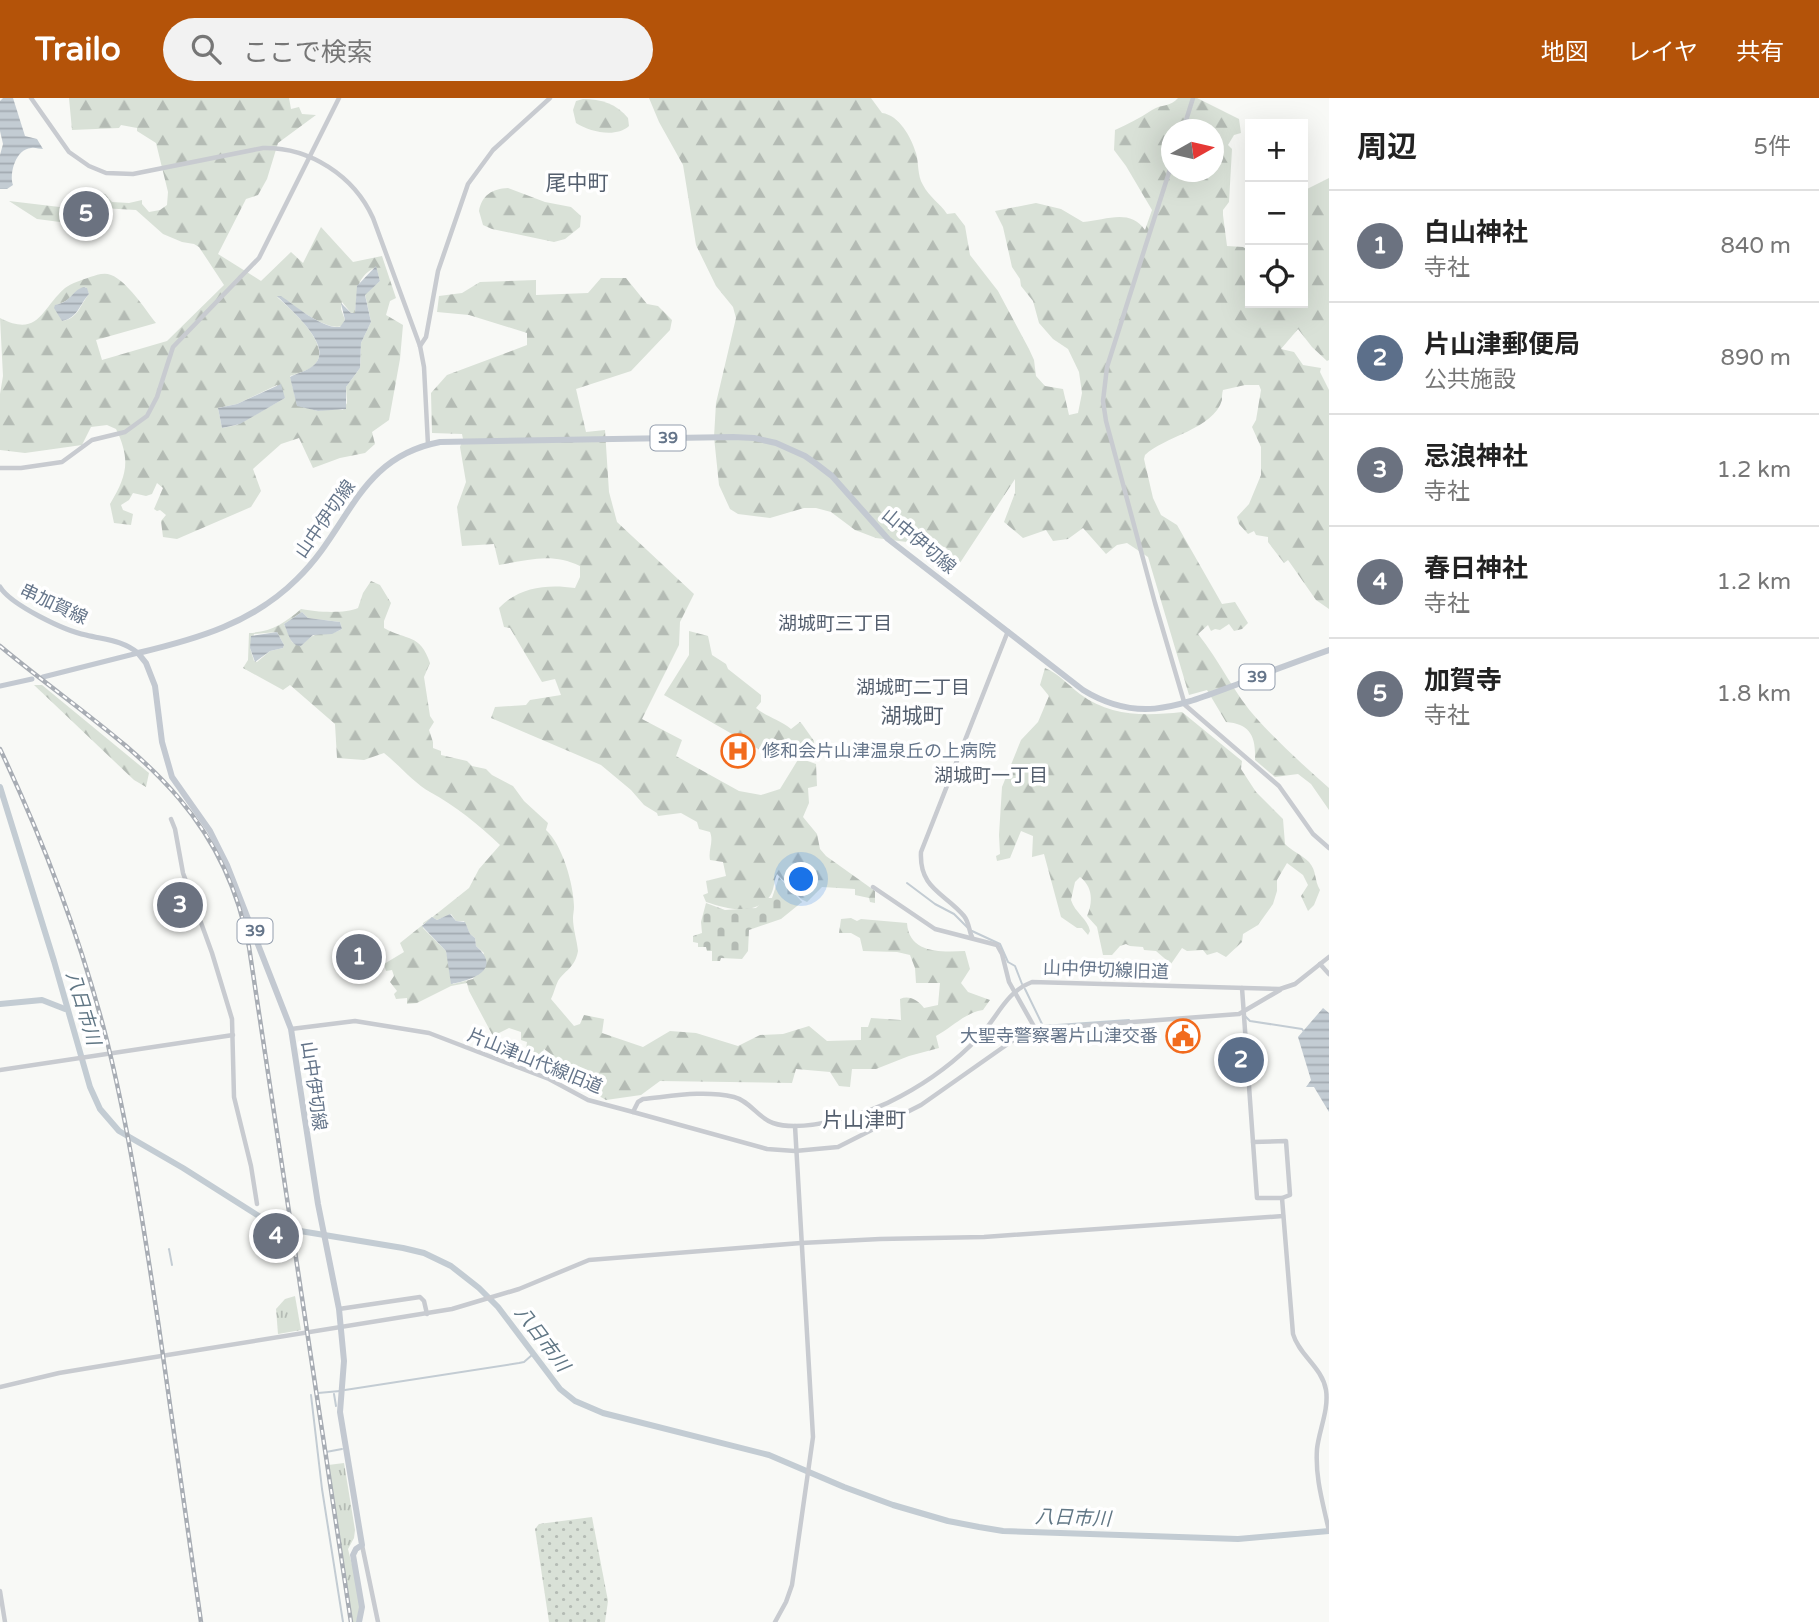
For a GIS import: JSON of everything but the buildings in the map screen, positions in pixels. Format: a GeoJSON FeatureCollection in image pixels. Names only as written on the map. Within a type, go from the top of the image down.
{"type":"FeatureCollection","features":[{"type":"Feature","properties":{"kind":"main road","name":"山中伊切線"},"geometry":{"type":"LineString","coordinates":[[359,1622],[362,1610],[353,1555],[362,1545],[340,1418],[344,1361],[339,1309],[313,1174],[292,1028],[228,866],[210,831],[172,777],[162,742],[152,678],[138,653],[222,630],[275,599],[327,545],[373,476],[402,453],[440,442],[733,437],[776,443],[805,456],[825,470],[888,538],[1083,690],[1106,702],[1141,709],[1185,705],[1329,650]]}},
{"type":"Feature","properties":{"kind":"main road","name":"串加賀線"},"geometry":{"type":"LineString","coordinates":[[0,587],[11,600],[67,630],[122,642],[138,653]]}},
{"type":"Feature","properties":{"kind":"main road"},"geometry":{"type":"LineString","coordinates":[[43,677],[138,653]]}},
{"type":"Feature","properties":{"kind":"main road"},"geometry":{"type":"LineString","coordinates":[[0,686],[32,679]]}},
{"type":"Feature","properties":{"kind":"street"},"geometry":{"type":"LineString","coordinates":[[31,98],[69,152],[89,166],[106,173],[133,174],[263,148],[285,149],[309,156],[347,181],[367,206],[420,346],[424,367],[428,444]]}},
{"type":"Feature","properties":{"kind":"street"},"geometry":{"type":"LineString","coordinates":[[0,468],[26,468],[62,462],[92,440],[125,432],[147,416],[157,397],[173,347],[259,258],[339,98]]}},
{"type":"Feature","properties":{"kind":"street"},"geometry":{"type":"LineString","coordinates":[[420,346],[426,337],[438,271],[465,190],[476,170],[493,150],[550,98]]}},
{"type":"Feature","properties":{"kind":"street"},"geometry":{"type":"LineString","coordinates":[[1187,119],[1194,98]]}},
{"type":"Feature","properties":{"kind":"street"},"geometry":{"type":"LineString","coordinates":[[1166,182],[1110,354],[1104,401],[1106,421],[1185,705],[1279,786],[1313,834],[1329,848]]}},
{"type":"Feature","properties":{"kind":"street"},"geometry":{"type":"LineString","coordinates":[[972,937],[965,917],[940,896],[925,877],[921,852],[1008,631]]}},
{"type":"Feature","properties":{"kind":"street"},"geometry":{"type":"LineString","coordinates":[[171,819],[183,873],[232,1019],[234,1097],[251,1166],[257,1204]]}},
{"type":"Feature","properties":{"kind":"street"},"geometry":{"type":"LineString","coordinates":[[873,887],[928,926],[993,943],[999,948],[1007,977],[1037,1030],[1244,1012],[1280,989],[1295,984],[1329,957]]}},
{"type":"Feature","properties":{"kind":"street"},"geometry":{"type":"LineString","coordinates":[[1320,964],[1329,974]]}},
{"type":"Feature","properties":{"kind":"street","name":"山中伊切線旧道"},"geometry":{"type":"LineString","coordinates":[[1015,992],[1024,985],[1037,981],[1280,989]]}},
{"type":"Feature","properties":{"kind":"street"},"geometry":{"type":"LineString","coordinates":[[1242,988],[1244,1012],[1253,1142],[1257,1198],[1282,1198],[1290,1195],[1286,1141],[1253,1142]]}},
{"type":"Feature","properties":{"kind":"street"},"geometry":{"type":"LineString","coordinates":[[633,1112],[638,1102],[643,1099],[700,1093],[733,1097],[746,1102],[773,1123],[795,1126],[821,1124],[902,1096],[950,1064],[975,1042],[1015,992]]}},
{"type":"Feature","properties":{"kind":"street","name":"片山津山代線旧道"},"geometry":{"type":"LineString","coordinates":[[292,1028],[361,1021],[429,1033],[549,1079],[588,1100],[768,1149],[795,1151],[827,1149],[848,1144],[921,1105],[1001,1048],[1037,1030]]}},
{"type":"Feature","properties":{"kind":"street"},"geometry":{"type":"LineString","coordinates":[[0,1070],[233,1035]]}},
{"type":"Feature","properties":{"kind":"street"},"geometry":{"type":"LineString","coordinates":[[775,1622],[792,1585],[811,1456],[813,1415],[795,1126]]}},
{"type":"Feature","properties":{"kind":"street"},"geometry":{"type":"LineString","coordinates":[[1282,1198],[1293,1336],[1326,1383],[1327,1402],[1316,1466],[1329,1531]]}},
{"type":"Feature","properties":{"kind":"street"},"geometry":{"type":"LineString","coordinates":[[0,1387],[59,1373],[427,1314],[498,1296],[589,1260],[801,1243],[984,1237],[1283,1216]]}},
{"type":"Feature","properties":{"kind":"street"},"geometry":{"type":"LineString","coordinates":[[339,1309],[420,1297],[424,1301],[427,1314]]}},
{"type":"Feature","properties":{"kind":"street"},"geometry":{"type":"LineString","coordinates":[[362,1545],[378,1622]]}},
{"type":"Feature","properties":{"kind":"street"},"geometry":{"type":"LineString","coordinates":[[0,1591],[5,1622]]}},
{"type":"Feature","properties":{"kind":"green space"},"geometry":{"type":"Polygon","coordinates":[[[69,98],[289,98],[291,109],[299,107],[302,114],[316,115],[278,143],[267,179],[258,195],[246,199],[218,254],[261,281],[291,252],[303,263],[321,227],[353,262],[382,256],[396,298],[390,301],[386,315],[403,325],[389,420],[372,432],[375,444],[365,453],[340,458],[313,468],[299,438],[281,444],[253,469],[261,491],[251,507],[177,539],[163,537],[161,521],[166,515],[154,509],[163,488],[157,483],[152,494],[146,496],[133,493],[129,500],[121,505],[123,510],[133,514],[131,525],[114,523],[110,504],[125,468],[124,450],[116,429],[107,425],[91,427],[82,445],[25,453],[0,450],[0,394],[3,376],[0,318],[23,325],[31,323],[68,286],[98,275],[111,275],[129,289],[156,323],[96,340],[102,360],[167,341],[224,285],[199,247],[163,234],[136,210],[101,208],[96,215],[92,214],[92,209],[75,208],[74,215],[67,215],[66,219],[60,222],[37,219],[9,201],[68,208],[73,205],[76,189],[105,194],[112,202],[129,203],[142,200],[149,212],[160,210],[167,205],[168,192],[156,143],[137,131],[137,128],[121,125],[119,128],[72,130],[69,98]],[[376,267],[369,271],[358,287],[355,313],[351,313],[342,302],[341,309],[345,320],[342,326],[327,325],[277,297],[308,328],[318,347],[319,356],[315,364],[290,376],[297,405],[318,411],[332,408],[343,410],[347,403],[346,387],[360,368],[361,343],[371,322],[365,294],[380,281],[376,267]],[[86,287],[55,305],[62,321],[78,311],[89,294],[86,287]],[[277,385],[237,404],[218,408],[222,428],[237,425],[285,398],[277,385]]]}},
{"type":"Feature","properties":{"kind":"green space"},"geometry":{"type":"Polygon","coordinates":[[[649,98],[871,98],[882,113],[899,122],[908,134],[916,153],[923,185],[947,214],[955,213],[965,226],[970,255],[998,291],[1034,360],[1036,376],[1045,386],[1063,389],[1069,415],[1078,413],[1082,393],[1079,372],[1068,349],[1053,339],[1039,323],[1033,301],[1021,286],[1012,267],[1003,227],[995,211],[1036,203],[1061,209],[1083,222],[1125,217],[1139,223],[1145,230],[1152,210],[1114,150],[1115,130],[1178,98],[1197,98],[1239,119],[1241,133],[1234,135],[1228,145],[1232,149],[1229,202],[1223,215],[1227,246],[1245,248],[1245,308],[1308,308],[1308,188],[1329,178],[1329,360],[1312,347],[1298,329],[1281,349],[1294,352],[1303,365],[1321,368],[1320,372],[1329,390],[1329,609],[1316,600],[1288,560],[1284,563],[1268,542],[1268,537],[1256,535],[1254,531],[1248,534],[1239,524],[1237,517],[1249,504],[1261,475],[1261,447],[1252,427],[1256,420],[1261,390],[1259,385],[1223,390],[1217,410],[1209,418],[1153,449],[1144,459],[1153,498],[1161,515],[1177,525],[1222,604],[1235,602],[1248,623],[1242,629],[1234,631],[1229,624],[1220,630],[1211,631],[1208,625],[1198,634],[1249,710],[1329,788],[1329,810],[1311,784],[1298,774],[1275,777],[1255,760],[1250,733],[1241,725],[1226,722],[1207,690],[1189,695],[1148,557],[1127,543],[1117,545],[1106,554],[1083,528],[1068,539],[1053,541],[1046,530],[1023,538],[1004,522],[1015,493],[1015,479],[956,569],[945,547],[876,538],[855,530],[831,512],[816,508],[804,508],[770,518],[738,514],[730,509],[719,485],[714,437],[716,403],[736,318],[733,307],[716,286],[696,245],[683,165],[649,98]]]}},
{"type":"Feature","properties":{"kind":"green space"},"geometry":{"type":"Polygon","coordinates":[[[576,101],[602,101],[614,106],[628,118],[629,126],[610,133],[588,129],[576,123],[573,110],[576,101]]]}},
{"type":"Feature","properties":{"kind":"green space"},"geometry":{"type":"Polygon","coordinates":[[[508,188],[545,202],[571,207],[581,216],[580,227],[565,239],[554,242],[483,225],[479,211],[485,197],[493,191],[508,188]]]}},
{"type":"Feature","properties":{"kind":"green space"},"geometry":{"type":"Polygon","coordinates":[[[601,278],[626,278],[647,304],[658,306],[672,320],[670,330],[631,371],[576,389],[586,432],[605,430],[609,492],[617,522],[694,594],[680,622],[679,645],[642,719],[682,740],[676,756],[739,791],[761,795],[780,789],[799,758],[816,764],[817,786],[808,788],[809,803],[803,817],[817,834],[820,849],[826,856],[875,891],[875,903],[870,902],[869,898],[855,895],[855,889],[822,887],[807,902],[777,874],[770,896],[756,907],[740,910],[706,902],[703,895],[708,893],[706,881],[726,876],[723,862],[710,860],[710,832],[699,829],[697,822],[681,813],[658,816],[601,765],[491,718],[495,707],[526,705],[530,700],[561,695],[555,679],[542,682],[510,628],[504,627],[499,608],[524,591],[554,586],[575,588],[580,577],[580,566],[550,558],[499,565],[494,544],[462,546],[457,507],[466,482],[460,447],[462,434],[432,433],[431,393],[447,375],[527,345],[527,333],[469,315],[437,312],[439,296],[462,293],[480,282],[536,280],[536,295],[588,293],[601,278]]]}},
{"type":"Feature","properties":{"kind":"green space"},"geometry":{"type":"Polygon","coordinates":[[[371,581],[380,585],[391,603],[384,628],[412,639],[426,653],[430,663],[424,677],[430,716],[434,722],[429,730],[433,748],[441,751],[441,755],[486,769],[513,786],[524,801],[548,823],[546,830],[562,855],[569,877],[578,951],[572,965],[558,981],[551,999],[574,1026],[580,1024],[584,1015],[604,1019],[602,1033],[643,1047],[670,1031],[696,1033],[738,1046],[760,1035],[783,1034],[809,1026],[827,1041],[861,1040],[861,1027],[868,1027],[871,1018],[901,1020],[900,999],[913,999],[924,1008],[938,1005],[940,983],[916,983],[915,968],[910,955],[863,951],[860,938],[851,933],[839,933],[841,919],[851,918],[857,921],[861,919],[907,923],[909,933],[920,946],[937,951],[965,951],[970,969],[961,983],[968,992],[990,1000],[983,1010],[965,1017],[936,1036],[939,1048],[876,1069],[852,1069],[850,1087],[839,1086],[830,1072],[796,1069],[792,1083],[660,1081],[641,1095],[606,1100],[570,1079],[570,1068],[544,1049],[535,1070],[524,1063],[527,1042],[521,1040],[521,1032],[509,1028],[493,1036],[467,983],[451,986],[417,1003],[407,1004],[407,998],[396,999],[394,994],[397,991],[390,982],[394,976],[392,970],[386,971],[384,964],[404,952],[400,943],[423,925],[446,951],[453,984],[473,979],[484,953],[476,946],[475,938],[464,921],[456,921],[451,914],[437,920],[432,917],[469,888],[479,869],[500,845],[467,816],[418,784],[384,753],[364,760],[337,758],[335,724],[290,685],[283,690],[243,668],[248,660],[249,633],[277,626],[301,609],[338,612],[358,608],[371,581]],[[302,612],[284,624],[292,642],[301,646],[317,634],[342,629],[340,622],[308,618],[302,612]],[[277,632],[254,634],[250,648],[254,661],[257,662],[270,651],[283,648],[277,632]]]}},
{"type":"Feature","properties":{"kind":"green space"},"geometry":{"type":"Polygon","coordinates":[[[689,631],[708,636],[712,655],[761,695],[761,702],[756,708],[791,729],[800,722],[802,724],[814,741],[815,758],[794,752],[775,752],[768,745],[760,750],[664,695],[689,655],[689,631]]]}},
{"type":"Feature","properties":{"kind":"green space"},"geometry":{"type":"Polygon","coordinates":[[[1045,668],[1092,702],[1116,711],[1142,714],[1182,712],[1242,761],[1241,769],[1256,792],[1283,819],[1285,844],[1309,862],[1313,869],[1320,890],[1314,905],[1308,911],[1301,896],[1308,885],[1303,875],[1287,863],[1277,880],[1273,904],[1258,925],[1243,934],[1242,942],[1226,957],[1217,952],[1207,955],[1203,950],[1187,951],[1182,948],[1171,964],[1156,951],[1126,944],[1120,946],[1112,955],[1103,955],[1097,927],[1087,916],[1091,900],[1090,890],[1080,877],[1075,882],[1071,900],[1089,927],[1088,935],[1082,928],[1077,928],[1061,917],[1044,854],[1032,857],[1033,836],[1021,831],[1010,858],[997,861],[996,856],[1000,854],[1002,787],[1021,740],[1038,722],[1049,696],[1040,685],[1045,668]]]}},
{"type":"Feature","properties":{"kind":"green space"},"geometry":{"type":"Polygon","coordinates":[[[34,685],[42,685],[149,773],[146,787],[134,780],[34,685]]]}},
{"type":"Feature","properties":{"kind":"green space"},"geometry":{"type":"Polygon","coordinates":[[[779,877],[802,902],[781,919],[749,930],[748,951],[742,959],[721,958],[720,961],[712,961],[712,951],[707,951],[706,947],[698,947],[698,943],[693,942],[693,936],[702,933],[701,922],[706,903],[725,910],[756,908],[766,898],[772,898],[779,877]]]}},
{"type":"Feature","properties":{"kind":"green space"},"geometry":{"type":"Polygon","coordinates":[[[295,1296],[301,1330],[278,1334],[276,1309],[285,1299],[295,1296]]]}},
{"type":"Feature","properties":{"kind":"green space"},"geometry":{"type":"Polygon","coordinates":[[[344,1463],[355,1530],[348,1549],[359,1595],[356,1622],[352,1622],[328,1465],[344,1463]]]}},
{"type":"Feature","properties":{"kind":"green space"},"geometry":{"type":"Polygon","coordinates":[[[592,1517],[608,1601],[605,1622],[549,1622],[535,1529],[539,1524],[592,1517]]]}},
{"type":"Feature","properties":{"kind":"shaded area"},"geometry":{"type":"Polygon","coordinates":[[[3,98],[13,98],[25,136],[37,139],[43,149],[26,149],[21,153],[13,168],[13,185],[7,189],[0,189],[0,155],[3,144],[0,101],[3,98]]]}},
{"type":"Feature","properties":{"kind":"shaded area"},"geometry":{"type":"Polygon","coordinates":[[[376,266],[380,281],[365,295],[371,322],[361,343],[360,368],[346,387],[346,409],[318,411],[297,406],[290,377],[315,364],[319,347],[308,328],[277,296],[281,296],[317,321],[340,327],[345,320],[341,303],[351,313],[355,313],[357,286],[376,266]]]}},
{"type":"Feature","properties":{"kind":"shaded area"},"geometry":{"type":"Polygon","coordinates":[[[84,287],[89,294],[75,314],[62,321],[54,308],[55,305],[66,301],[84,287]]]}},
{"type":"Feature","properties":{"kind":"shaded area"},"geometry":{"type":"Polygon","coordinates":[[[281,384],[285,398],[240,424],[222,428],[218,408],[237,404],[281,384]]]}},
{"type":"Feature","properties":{"kind":"shaded area"},"geometry":{"type":"Polygon","coordinates":[[[302,612],[308,618],[340,622],[342,629],[332,634],[313,635],[301,646],[294,644],[284,624],[302,612]]]}},
{"type":"Feature","properties":{"kind":"shaded area"},"geometry":{"type":"Polygon","coordinates":[[[277,632],[283,648],[270,651],[255,662],[250,648],[251,636],[277,632]]]}},
{"type":"Feature","properties":{"kind":"shaded area"},"geometry":{"type":"Polygon","coordinates":[[[450,914],[456,921],[465,922],[486,961],[485,968],[475,977],[451,984],[446,951],[422,926],[432,917],[437,920],[450,914]]]}},
{"type":"Feature","properties":{"kind":"shaded area"},"geometry":{"type":"Polygon","coordinates":[[[1323,1008],[1329,1013],[1329,1112],[1314,1087],[1306,1087],[1311,1080],[1298,1037],[1323,1008]]]}},
{"type":"Feature","properties":{"kind":"waterway","name":"八日市川"},"geometry":{"type":"LineString","coordinates":[[0,787],[90,1087],[100,1109],[119,1131],[276,1227],[403,1248],[424,1253],[451,1266],[498,1307],[560,1389],[575,1401],[603,1413],[769,1455],[893,1505],[979,1527],[1003,1531],[1238,1539],[1329,1531]]}},
{"type":"Feature","properties":{"kind":"waterway"},"geometry":{"type":"LineString","coordinates":[[907,883],[935,904],[954,914],[968,928]]}},
{"type":"Feature","properties":{"kind":"waterway"},"geometry":{"type":"LineString","coordinates":[[972,931],[1000,944],[1008,962],[1015,966],[1022,984]]}},
{"type":"Feature","properties":{"kind":"waterway"},"geometry":{"type":"LineString","coordinates":[[1025,989],[1043,1026],[1129,1020]]}},
{"type":"Feature","properties":{"kind":"waterway"},"geometry":{"type":"LineString","coordinates":[[0,1004],[42,1000],[65,1009]]}},
{"type":"Feature","properties":{"kind":"waterway"},"geometry":{"type":"LineString","coordinates":[[1245,1016],[1250,1021],[1302,1029],[1305,1033]]}},
{"type":"Feature","properties":{"kind":"waterway"},"geometry":{"type":"LineString","coordinates":[[169,1249],[172,1265]]}},
{"type":"Feature","properties":{"kind":"waterway"},"geometry":{"type":"LineString","coordinates":[[345,1390],[519,1363],[532,1355]]}},
{"type":"Feature","properties":{"kind":"waterway"},"geometry":{"type":"LineString","coordinates":[[318,1393],[340,1391]]}},
{"type":"Feature","properties":{"kind":"waterway"},"geometry":{"type":"LineString","coordinates":[[334,1394],[336,1406]]}},
{"type":"Feature","properties":{"kind":"waterway"},"geometry":{"type":"LineString","coordinates":[[311,1395],[322,1489],[343,1622]]}},
{"type":"Feature","properties":{"kind":"waterway"},"geometry":{"type":"LineString","coordinates":[[326,1452],[342,1449]]}},
{"type":"Feature","properties":{"kind":"railway"},"geometry":{"type":"LineString","coordinates":[[0,646],[155,772],[186,807],[213,847],[234,893],[249,947],[351,1622]]}},
{"type":"Feature","properties":{"kind":"railway"},"geometry":{"type":"LineString","coordinates":[[0,749],[46,855],[73,926],[115,1073],[148,1255],[201,1622]]}},
{"type":"Feature","properties":{"kind":"place","name":"加賀寺"},"geometry":{"type":"Point","coordinates":[86,214]}},
{"type":"Feature","properties":{"kind":"place","name":"修和会片山津温泉丘の上病院"},"geometry":{"type":"Point","coordinates":[738,751]}},
{"type":"Feature","properties":{"kind":"place","name":"忌浪神社"},"geometry":{"type":"Point","coordinates":[180,905]}},
{"type":"Feature","properties":{"kind":"place","name":"白山神社"},"geometry":{"type":"Point","coordinates":[359,957]}},
{"type":"Feature","properties":{"kind":"place","name":"大聖寺警察署片山津交番"},"geometry":{"type":"Point","coordinates":[1183,1036]}},
{"type":"Feature","properties":{"kind":"place","name":"片山津郵便局"},"geometry":{"type":"Point","coordinates":[1241,1060]}},
{"type":"Feature","properties":{"kind":"place","name":"春日神社"},"geometry":{"type":"Point","coordinates":[276,1236]}},
{"type":"Feature","properties":{"kind":"district","name":"尾中町"},"geometry":{"type":"Point","coordinates":[577,183]}},
{"type":"Feature","properties":{"kind":"district","name":"湖城町三丁目"},"geometry":{"type":"Point","coordinates":[835,624]}},
{"type":"Feature","properties":{"kind":"district","name":"湖城町二丁目"},"geometry":{"type":"Point","coordinates":[913,688]}},
{"type":"Feature","properties":{"kind":"district","name":"湖城町"},"geometry":{"type":"Point","coordinates":[912,716]}},
{"type":"Feature","properties":{"kind":"district","name":"湖城町一丁目"},"geometry":{"type":"Point","coordinates":[991,776]}},
{"type":"Feature","properties":{"kind":"district","name":"片山津町"},"geometry":{"type":"Point","coordinates":[864,1120]}}]}
